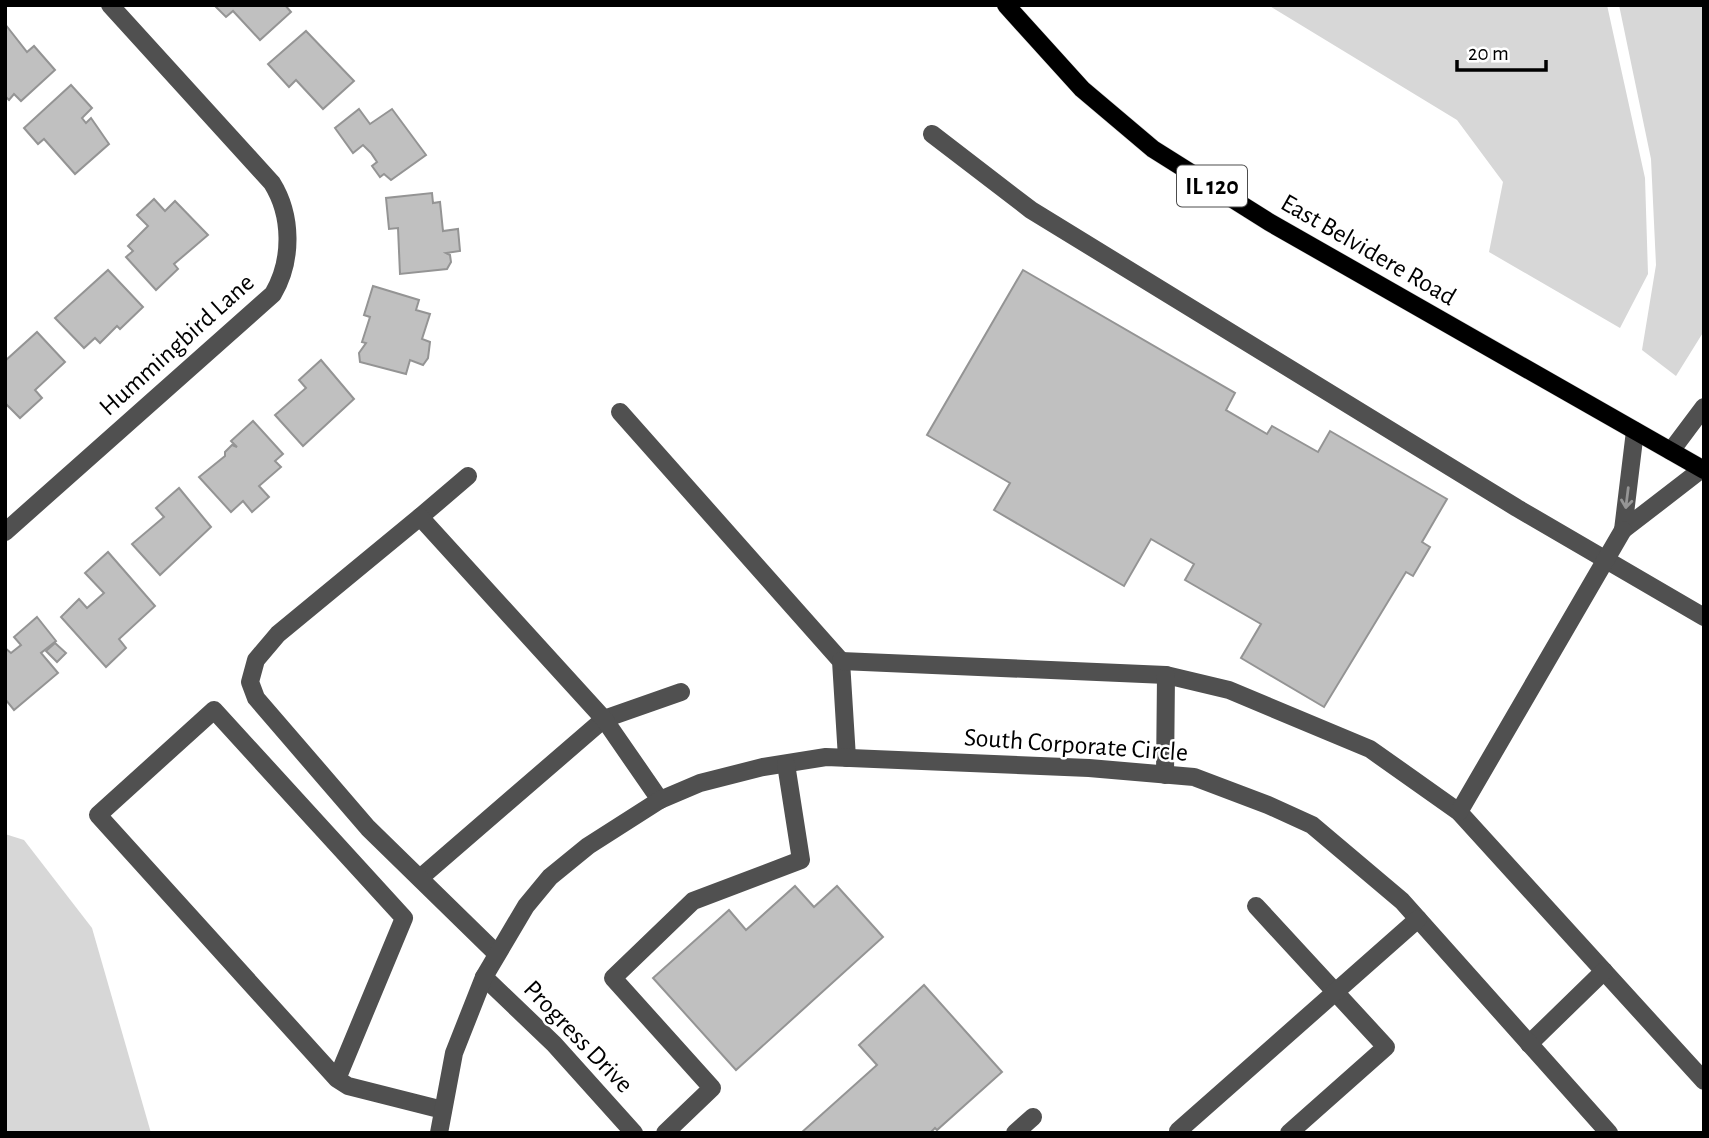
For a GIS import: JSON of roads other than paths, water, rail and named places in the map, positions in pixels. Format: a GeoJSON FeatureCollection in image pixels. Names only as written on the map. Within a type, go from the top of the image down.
{"type":"FeatureCollection","features":[{"type":"Feature","properties":{"kind":"main road","name":"East Belvidere Road"},"geometry":{"type":"LineString","coordinates":[[1006,5],[1083,89],[1153,149],[1269,222],[1703,470]]}},
{"type":"Feature","properties":{"kind":"street","name":"Hummingbird Lane"},"geometry":{"type":"LineString","coordinates":[[5,532],[273,294],[282,279],[289,243],[282,200],[272,183],[110,5]]}},
{"type":"Feature","properties":{"kind":"street"},"geometry":{"type":"LineString","coordinates":[[932,134],[1031,210],[1704,617]]}},
{"type":"Feature","properties":{"kind":"street"},"geometry":{"type":"LineString","coordinates":[[1671,451],[1704,407]]}},
{"type":"Feature","properties":{"kind":"street"},"geometry":{"type":"LineString","coordinates":[[620,412],[841,662],[847,758]]}},
{"type":"Feature","properties":{"kind":"street"},"geometry":{"type":"LineString","coordinates":[[1459,812],[1623,530],[1635,430]]}},
{"type":"Feature","properties":{"kind":"street"},"geometry":{"type":"LineString","coordinates":[[1623,530],[1703,470]]}},
{"type":"Feature","properties":{"kind":"street"},"geometry":{"type":"LineString","coordinates":[[468,476],[278,634],[256,660],[250,682],[256,698],[274,721],[368,828],[497,954]]}},
{"type":"Feature","properties":{"kind":"street"},"geometry":{"type":"LineString","coordinates":[[420,517],[604,719],[660,800]]}},
{"type":"Feature","properties":{"kind":"street"},"geometry":{"type":"LineString","coordinates":[[841,662],[1166,675],[1228,690],[1370,749],[1459,812],[1704,1081]]}},
{"type":"Feature","properties":{"kind":"street"},"geometry":{"type":"LineString","coordinates":[[1165,775],[1166,675]]}},
{"type":"Feature","properties":{"kind":"street"},"geometry":{"type":"LineString","coordinates":[[420,878],[604,719],[681,692]]}},
{"type":"Feature","properties":{"kind":"street"},"geometry":{"type":"LineString","coordinates":[[337,1079],[404,918],[214,710],[97,815],[337,1079],[348,1086],[443,1110]]}},
{"type":"Feature","properties":{"kind":"street","name":"South Corporate Circle"},"geometry":{"type":"LineString","coordinates":[[439,1133],[454,1053],[484,977],[526,906],[550,877],[597,840],[660,800],[700,783],[826,757],[1194,777],[1312,825],[1361,864],[1418,919],[1609,1133]]}},
{"type":"Feature","properties":{"kind":"street"},"geometry":{"type":"LineString","coordinates":[[665,1133],[712,1088],[613,978],[693,901],[801,860],[786,764]]}},
{"type":"Feature","properties":{"kind":"street"},"geometry":{"type":"LineString","coordinates":[[1256,906],[1386,1047],[1289,1133]]}},
{"type":"Feature","properties":{"kind":"street"},"geometry":{"type":"LineString","coordinates":[[1180,1133],[1178,1131],[1418,919]]}},
{"type":"Feature","properties":{"kind":"street"},"geometry":{"type":"LineString","coordinates":[[1529,1044],[1604,971]]}},
{"type":"Feature","properties":{"kind":"street","name":"Progress Drive"},"geometry":{"type":"LineString","coordinates":[[484,977],[554,1044],[635,1133]]}},
{"type":"Feature","properties":{"kind":"street"},"geometry":{"type":"LineString","coordinates":[[1016,1133],[1032,1117]]}}]}
